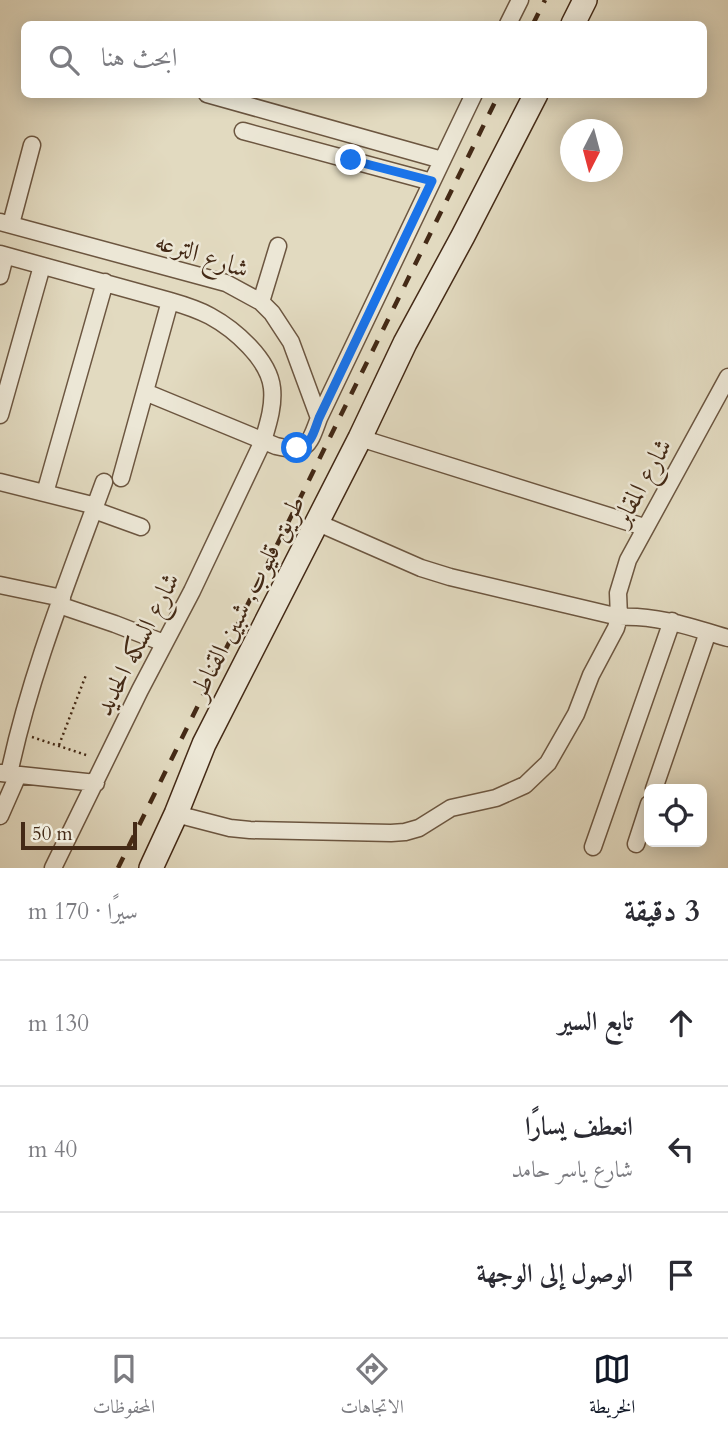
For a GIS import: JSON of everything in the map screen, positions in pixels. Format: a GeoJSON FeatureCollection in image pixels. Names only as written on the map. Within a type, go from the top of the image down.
{"type":"FeatureCollection","features":[{"type":"Feature","properties":{"kind":"main road"},"geometry":{"type":"LineString","coordinates":[[574,21],[585,0]]}},
{"type":"Feature","properties":{"kind":"main road","name":"طريق قليوب, شبين القناطر"},"geometry":{"type":"LineString","coordinates":[[151,868],[204,744],[360,438],[405,343],[534,98]]}},
{"type":"Feature","properties":{"kind":"street"},"geometry":{"type":"LineString","coordinates":[[510,21],[520,0]]}},
{"type":"Feature","properties":{"kind":"street"},"geometry":{"type":"LineString","coordinates":[[221,98],[442,160]]}},
{"type":"Feature","properties":{"kind":"street"},"geometry":{"type":"LineString","coordinates":[[145,392],[263,441],[286,448],[305,447],[472,98]]}},
{"type":"Feature","properties":{"kind":"street"},"geometry":{"type":"LineString","coordinates":[[243,131],[432,181]]}},
{"type":"Feature","properties":{"kind":"street"},"geometry":{"type":"LineString","coordinates":[[5,223],[32,145]]}},
{"type":"Feature","properties":{"kind":"street","name":"شارع الترعه"},"geometry":{"type":"LineString","coordinates":[[5,223],[226,283],[261,302],[272,313],[291,342],[319,418]]}},
{"type":"Feature","properties":{"kind":"street"},"geometry":{"type":"LineString","coordinates":[[261,302],[278,246]]}},
{"type":"Feature","properties":{"kind":"street"},"geometry":{"type":"LineString","coordinates":[[0,276],[3,255]]}},
{"type":"Feature","properties":{"kind":"street","name":"شارع الترعه"},"geometry":{"type":"LineString","coordinates":[[3,255],[191,307],[220,323],[246,343],[268,373],[272,388],[270,418],[263,441]]}},
{"type":"Feature","properties":{"kind":"street"},"geometry":{"type":"LineString","coordinates":[[0,415],[42,265]]}},
{"type":"Feature","properties":{"kind":"street"},"geometry":{"type":"LineString","coordinates":[[46,494],[105,282]]}},
{"type":"Feature","properties":{"kind":"street"},"geometry":{"type":"LineString","coordinates":[[121,478],[170,301]]}},
{"type":"Feature","properties":{"kind":"street","name":"شارع المقابر"},"geometry":{"type":"LineString","coordinates":[[619,617],[618,593],[628,559],[728,377]]}},
{"type":"Feature","properties":{"kind":"street"},"geometry":{"type":"LineString","coordinates":[[360,438],[644,527]]}},
{"type":"Feature","properties":{"kind":"street","name":"شارع السكه الحديد"},"geometry":{"type":"LineString","coordinates":[[53,868],[192,591],[263,441]]}},
{"type":"Feature","properties":{"kind":"street"},"geometry":{"type":"LineString","coordinates":[[0,482],[95,508],[142,527]]}},
{"type":"Feature","properties":{"kind":"street"},"geometry":{"type":"LineString","coordinates":[[0,816],[29,695],[104,482]]}},
{"type":"Feature","properties":{"kind":"street"},"geometry":{"type":"LineString","coordinates":[[317,522],[421,568],[450,577],[619,617],[640,616],[672,621],[728,638]]}},
{"type":"Feature","properties":{"kind":"street"},"geometry":{"type":"LineString","coordinates":[[0,585],[61,602],[164,643]]}},
{"type":"Feature","properties":{"kind":"street"},"geometry":{"type":"LineString","coordinates":[[176,814],[230,828],[250,830],[405,832],[419,828],[451,808],[496,798],[525,785],[548,763],[576,714],[591,674],[617,628],[619,617]]}},
{"type":"Feature","properties":{"kind":"street"},"geometry":{"type":"LineString","coordinates":[[593,847],[672,621]]}},
{"type":"Feature","properties":{"kind":"street"},"geometry":{"type":"LineString","coordinates":[[656,784],[708,632]]}},
{"type":"Feature","properties":{"kind":"street"},"geometry":{"type":"LineString","coordinates":[[9,774],[96,783]]}},
{"type":"Feature","properties":{"kind":"street"},"geometry":{"type":"LineString","coordinates":[[636,844],[644,819]]}},
{"type":"Feature","properties":{"kind":"path"},"geometry":{"type":"LineString","coordinates":[[59,745],[86,674]]}},
{"type":"Feature","properties":{"kind":"path"},"geometry":{"type":"LineString","coordinates":[[18,733],[105,762]]}},
{"type":"Feature","properties":{"kind":"railway"},"geometry":{"type":"LineString","coordinates":[[534,21],[545,0]]}},
{"type":"Feature","properties":{"kind":"railway"},"geometry":{"type":"LineString","coordinates":[[118,868],[497,98]]}},
{"type":"Feature","properties":{"kind":"route"},"geometry":{"type":"LineString","coordinates":[[297,448],[305,447],[309,443],[432,181],[351,160]]}}]}
